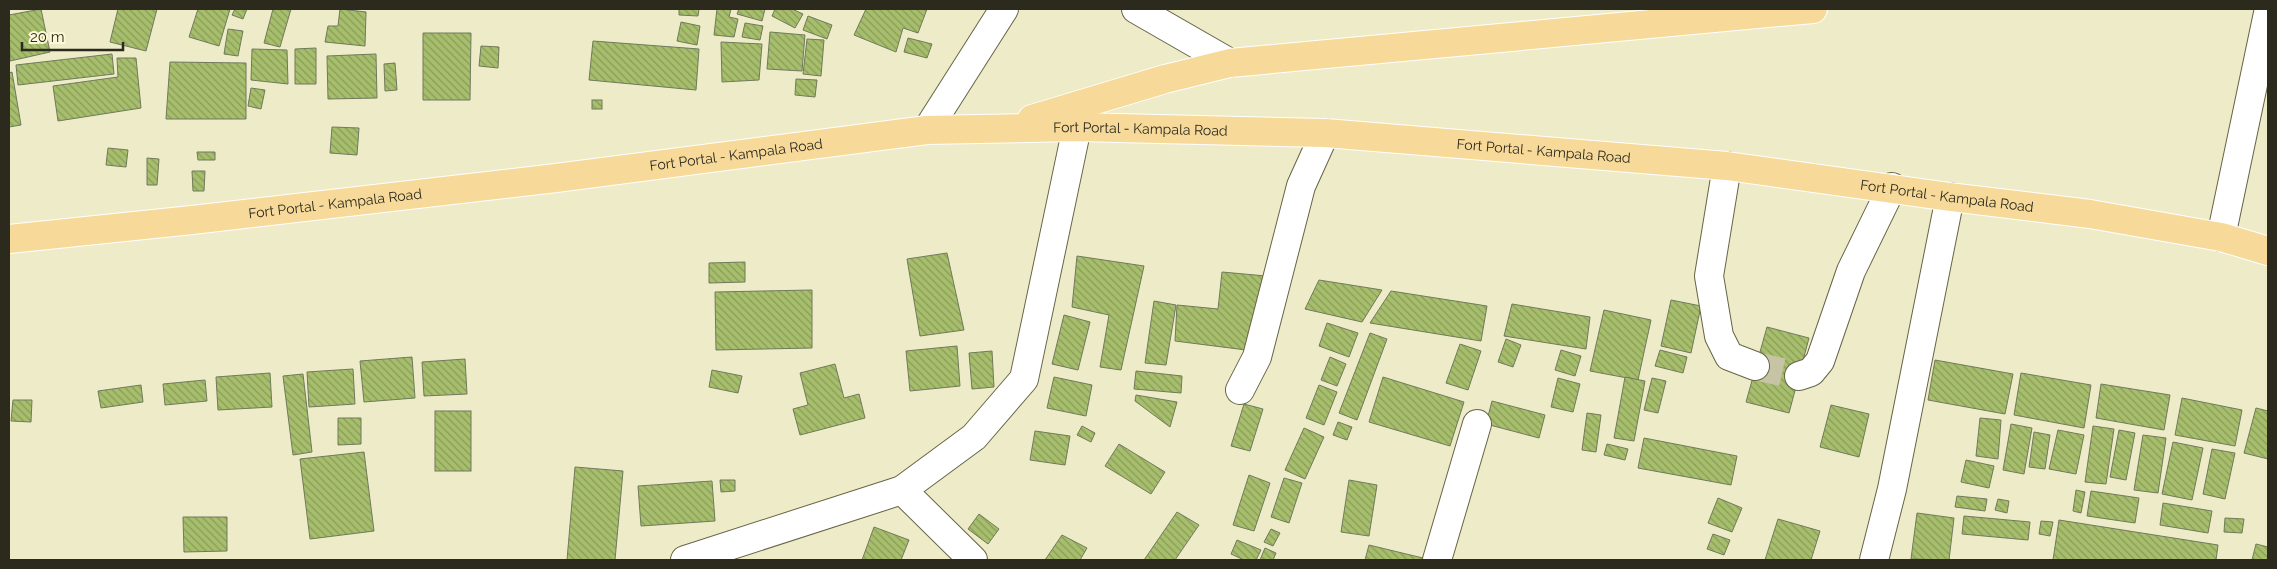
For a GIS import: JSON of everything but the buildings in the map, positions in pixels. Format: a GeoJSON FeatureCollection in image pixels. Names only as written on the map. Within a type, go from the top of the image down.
{"type":"FeatureCollection","features":[{"type":"Feature","properties":{"kind":"main road"},"geometry":{"type":"LineString","coordinates":[[995,130],[1165,79],[1230,63],[1813,9]]}},
{"type":"Feature","properties":{"kind":"main road","name":"Fort Portal - Kampala Road"},"geometry":{"type":"LineString","coordinates":[[9,240],[536,180],[927,130],[1077,127],[1325,133],[1727,166],[2090,214],[2220,237],[2268,251]]}},
{"type":"Feature","properties":{"kind":"street"},"geometry":{"type":"LineString","coordinates":[[927,130],[1004,9]]}},
{"type":"Feature","properties":{"kind":"street"},"geometry":{"type":"LineString","coordinates":[[1136,9],[1230,63]]}},
{"type":"Feature","properties":{"kind":"street"},"geometry":{"type":"LineString","coordinates":[[2220,237],[2268,14]]}},
{"type":"Feature","properties":{"kind":"street"},"geometry":{"type":"LineString","coordinates":[[685,560],[902,490],[974,436],[1024,379],[1077,127]]}},
{"type":"Feature","properties":{"kind":"street"},"geometry":{"type":"LineString","coordinates":[[1240,390],[1257,357],[1301,186],[1325,133]]}},
{"type":"Feature","properties":{"kind":"street"},"geometry":{"type":"LineString","coordinates":[[1727,166],[1709,276],[1719,336],[1728,356],[1755,366]]}},
{"type":"Feature","properties":{"kind":"street"},"geometry":{"type":"LineString","coordinates":[[1799,376],[1811,372],[1820,361],[1851,271],[1892,188]]}},
{"type":"Feature","properties":{"kind":"street"},"geometry":{"type":"LineString","coordinates":[[1874,560],[1892,489],[1950,197]]}},
{"type":"Feature","properties":{"kind":"street"},"geometry":{"type":"LineString","coordinates":[[1437,560],[1476,424]]}},
{"type":"Feature","properties":{"kind":"street"},"geometry":{"type":"LineString","coordinates":[[902,490],[973,560]]}},
{"type":"Feature","properties":{"kind":"tunnel"},"geometry":{"type":"LineString","coordinates":[[1755,366],[1799,376]]}}]}
